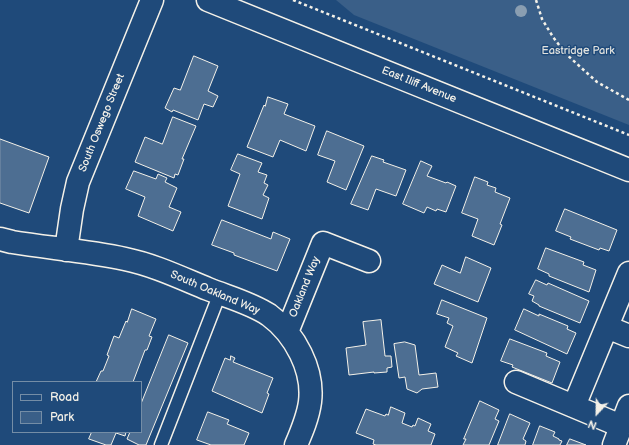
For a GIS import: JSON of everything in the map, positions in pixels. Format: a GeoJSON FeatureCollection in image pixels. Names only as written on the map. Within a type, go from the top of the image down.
{"type":"FeatureCollection","features":[{"type":"Feature","properties":{"kind":"street","name":"South Oswego Street"},"geometry":{"type":"LineString","coordinates":[[66,250],[72,209],[78,182],[152,0]]}},
{"type":"Feature","properties":{"kind":"street","name":"East Iliff Avenue"},"geometry":{"type":"LineString","coordinates":[[208,0],[629,170]]}},
{"type":"Feature","properties":{"kind":"street","name":"South Oakland Way"},"geometry":{"type":"LineString","coordinates":[[0,239],[127,259],[157,268],[220,293],[252,306],[269,316],[293,339],[303,356],[308,375],[310,400],[307,419],[296,445]]}},
{"type":"Feature","properties":{"kind":"street","name":"Oakland Way"},"geometry":{"type":"LineString","coordinates":[[287,332],[323,243],[369,261]]}},
{"type":"Feature","properties":{"kind":"street"},"geometry":{"type":"LineString","coordinates":[[574,406],[629,273]]}},
{"type":"Feature","properties":{"kind":"street"},"geometry":{"type":"LineString","coordinates":[[607,327],[629,336]]}},
{"type":"Feature","properties":{"kind":"street"},"geometry":{"type":"LineString","coordinates":[[516,382],[621,425]]}},
{"type":"Feature","properties":{"kind":"lane"},"geometry":{"type":"LineString","coordinates":[[161,445],[220,293]]}},
{"type":"Feature","properties":{"kind":"path"},"geometry":{"type":"LineString","coordinates":[[293,0],[629,135]]}},
{"type":"Feature","properties":{"kind":"path"},"geometry":{"type":"LineString","coordinates":[[536,0],[542,19],[553,38],[566,54],[597,82],[629,100]]}},
{"type":"Feature","properties":{"kind":"green space","name":"Eastridge Park"},"geometry":{"type":"Polygon","coordinates":[[[336,0],[629,0],[629,125],[354,15],[336,0]]]}},
{"type":"Feature","properties":{"kind":"building"},"geometry":{"type":"Polygon","coordinates":[[[194,56],[218,66],[208,91],[218,96],[213,107],[204,104],[198,120],[173,110],[172,112],[165,108],[174,88],[180,90],[194,56]]]}},
{"type":"Feature","properties":{"kind":"building"},"geometry":{"type":"Polygon","coordinates":[[[268,97],[288,104],[284,114],[315,126],[306,151],[280,140],[273,157],[247,147],[268,97]]]}},
{"type":"Feature","properties":{"kind":"building"},"geometry":{"type":"Polygon","coordinates":[[[173,117],[196,126],[182,159],[184,159],[178,175],[175,174],[174,178],[135,162],[145,137],[162,144],[173,117]]]}},
{"type":"Feature","properties":{"kind":"building"},"geometry":{"type":"Polygon","coordinates":[[[327,131],[364,146],[346,190],[327,182],[335,161],[318,155],[327,131]]]}},
{"type":"Feature","properties":{"kind":"building"},"geometry":{"type":"Polygon","coordinates":[[[0,139],[49,157],[29,213],[0,203],[0,139]]]}},
{"type":"Feature","properties":{"kind":"building"},"geometry":{"type":"Polygon","coordinates":[[[238,154],[262,163],[258,172],[267,175],[264,183],[268,185],[263,195],[269,198],[262,219],[228,206],[240,174],[231,170],[238,154]]]}},
{"type":"Feature","properties":{"kind":"building"},"geometry":{"type":"Polygon","coordinates":[[[372,156],[384,160],[383,162],[406,170],[396,196],[376,189],[368,210],[351,204],[372,156]]]}},
{"type":"Feature","properties":{"kind":"building"},"geometry":{"type":"Polygon","coordinates":[[[421,161],[432,166],[427,176],[456,186],[446,212],[437,209],[436,211],[427,207],[424,213],[403,204],[421,161]]]}},
{"type":"Feature","properties":{"kind":"building"},"geometry":{"type":"Polygon","coordinates":[[[134,171],[156,179],[158,174],[167,178],[165,182],[177,188],[169,207],[181,212],[173,231],[138,216],[145,197],[126,189],[134,171]]]}},
{"type":"Feature","properties":{"kind":"building"},"geometry":{"type":"Polygon","coordinates":[[[475,177],[488,182],[487,185],[496,188],[495,192],[510,198],[494,245],[472,236],[478,219],[462,213],[475,177]]]}},
{"type":"Feature","properties":{"kind":"building"},"geometry":{"type":"Polygon","coordinates":[[[565,209],[617,230],[609,251],[600,248],[599,250],[570,239],[571,237],[556,231],[565,209]]]}},
{"type":"Feature","properties":{"kind":"building"},"geometry":{"type":"Polygon","coordinates":[[[222,220],[271,239],[273,232],[290,239],[277,271],[212,245],[222,220]]]}},
{"type":"Feature","properties":{"kind":"building"},"geometry":{"type":"Polygon","coordinates":[[[546,248],[584,262],[583,265],[596,270],[589,292],[549,276],[549,274],[538,269],[546,248]]]}},
{"type":"Feature","properties":{"kind":"building"},"geometry":{"type":"Polygon","coordinates":[[[466,257],[491,268],[478,302],[434,284],[442,265],[460,273],[466,257]]]}},
{"type":"Feature","properties":{"kind":"building"},"geometry":{"type":"Polygon","coordinates":[[[536,280],[547,285],[548,283],[589,301],[580,323],[539,306],[532,301],[534,296],[529,294],[536,280]]]}},
{"type":"Feature","properties":{"kind":"building"},"geometry":{"type":"Polygon","coordinates":[[[442,300],[487,318],[472,363],[456,356],[458,353],[445,347],[453,326],[447,323],[449,318],[437,314],[442,300]]]}},
{"type":"Feature","properties":{"kind":"building"},"geometry":{"type":"Polygon","coordinates":[[[132,309],[156,319],[149,336],[152,337],[147,350],[145,350],[133,381],[96,381],[101,371],[103,371],[109,356],[107,355],[114,336],[119,338],[126,321],[127,322],[132,309]]]}},
{"type":"Feature","properties":{"kind":"building"},"geometry":{"type":"Polygon","coordinates":[[[524,309],[568,326],[567,329],[576,333],[567,354],[515,330],[524,309]]]}},
{"type":"Feature","properties":{"kind":"building"},"geometry":{"type":"Polygon","coordinates":[[[381,320],[385,356],[391,356],[392,367],[387,368],[387,372],[349,375],[346,348],[366,345],[363,322],[381,320]]]}},
{"type":"Feature","properties":{"kind":"building"},"geometry":{"type":"Polygon","coordinates":[[[169,335],[188,343],[146,445],[139,445],[127,439],[130,433],[142,433],[142,402],[169,335]]]}},
{"type":"Feature","properties":{"kind":"building"},"geometry":{"type":"Polygon","coordinates":[[[510,339],[547,353],[546,356],[560,362],[552,383],[501,361],[510,339]]]}},
{"type":"Feature","properties":{"kind":"building"},"geometry":{"type":"Polygon","coordinates":[[[405,342],[415,345],[419,375],[436,373],[438,387],[422,389],[417,393],[407,389],[405,377],[399,378],[394,344],[405,342]]]}},
{"type":"Feature","properties":{"kind":"building"},"geometry":{"type":"Polygon","coordinates":[[[231,356],[235,358],[233,362],[273,378],[267,393],[269,394],[262,413],[212,391],[225,358],[230,360],[231,356]]]}},
{"type":"Feature","properties":{"kind":"building"},"geometry":{"type":"Polygon","coordinates":[[[480,401],[499,410],[495,419],[499,421],[489,445],[463,445],[466,439],[464,439],[480,401]]]}},
{"type":"Feature","properties":{"kind":"building"},"geometry":{"type":"Polygon","coordinates":[[[391,407],[405,413],[402,423],[412,427],[413,425],[415,426],[418,418],[431,424],[428,431],[435,434],[431,445],[376,445],[373,444],[374,440],[356,433],[366,409],[385,416],[386,414],[388,415],[391,407]]]}},
{"type":"Feature","properties":{"kind":"building"},"geometry":{"type":"Polygon","coordinates":[[[208,412],[229,420],[227,424],[249,433],[244,445],[211,445],[197,440],[208,412]]]}},
{"type":"Feature","properties":{"kind":"building"},"geometry":{"type":"Polygon","coordinates":[[[510,414],[530,423],[523,439],[526,441],[525,445],[498,445],[510,414]]]}},
{"type":"Feature","properties":{"kind":"building"},"geometry":{"type":"Polygon","coordinates":[[[540,426],[555,432],[553,436],[562,441],[560,445],[533,445],[540,426]]]}},
{"type":"Feature","properties":{"kind":"building"},"geometry":{"type":"Polygon","coordinates":[[[92,433],[116,433],[111,445],[106,445],[89,439],[92,433]]]}},
{"type":"Feature","properties":{"kind":"building"},"geometry":{"type":"Polygon","coordinates":[[[116,433],[126,433],[125,436],[116,433]]]}},
{"type":"Feature","properties":{"kind":"building"},"geometry":{"type":"Polygon","coordinates":[[[570,439],[586,445],[567,445],[570,439]]]}}]}
